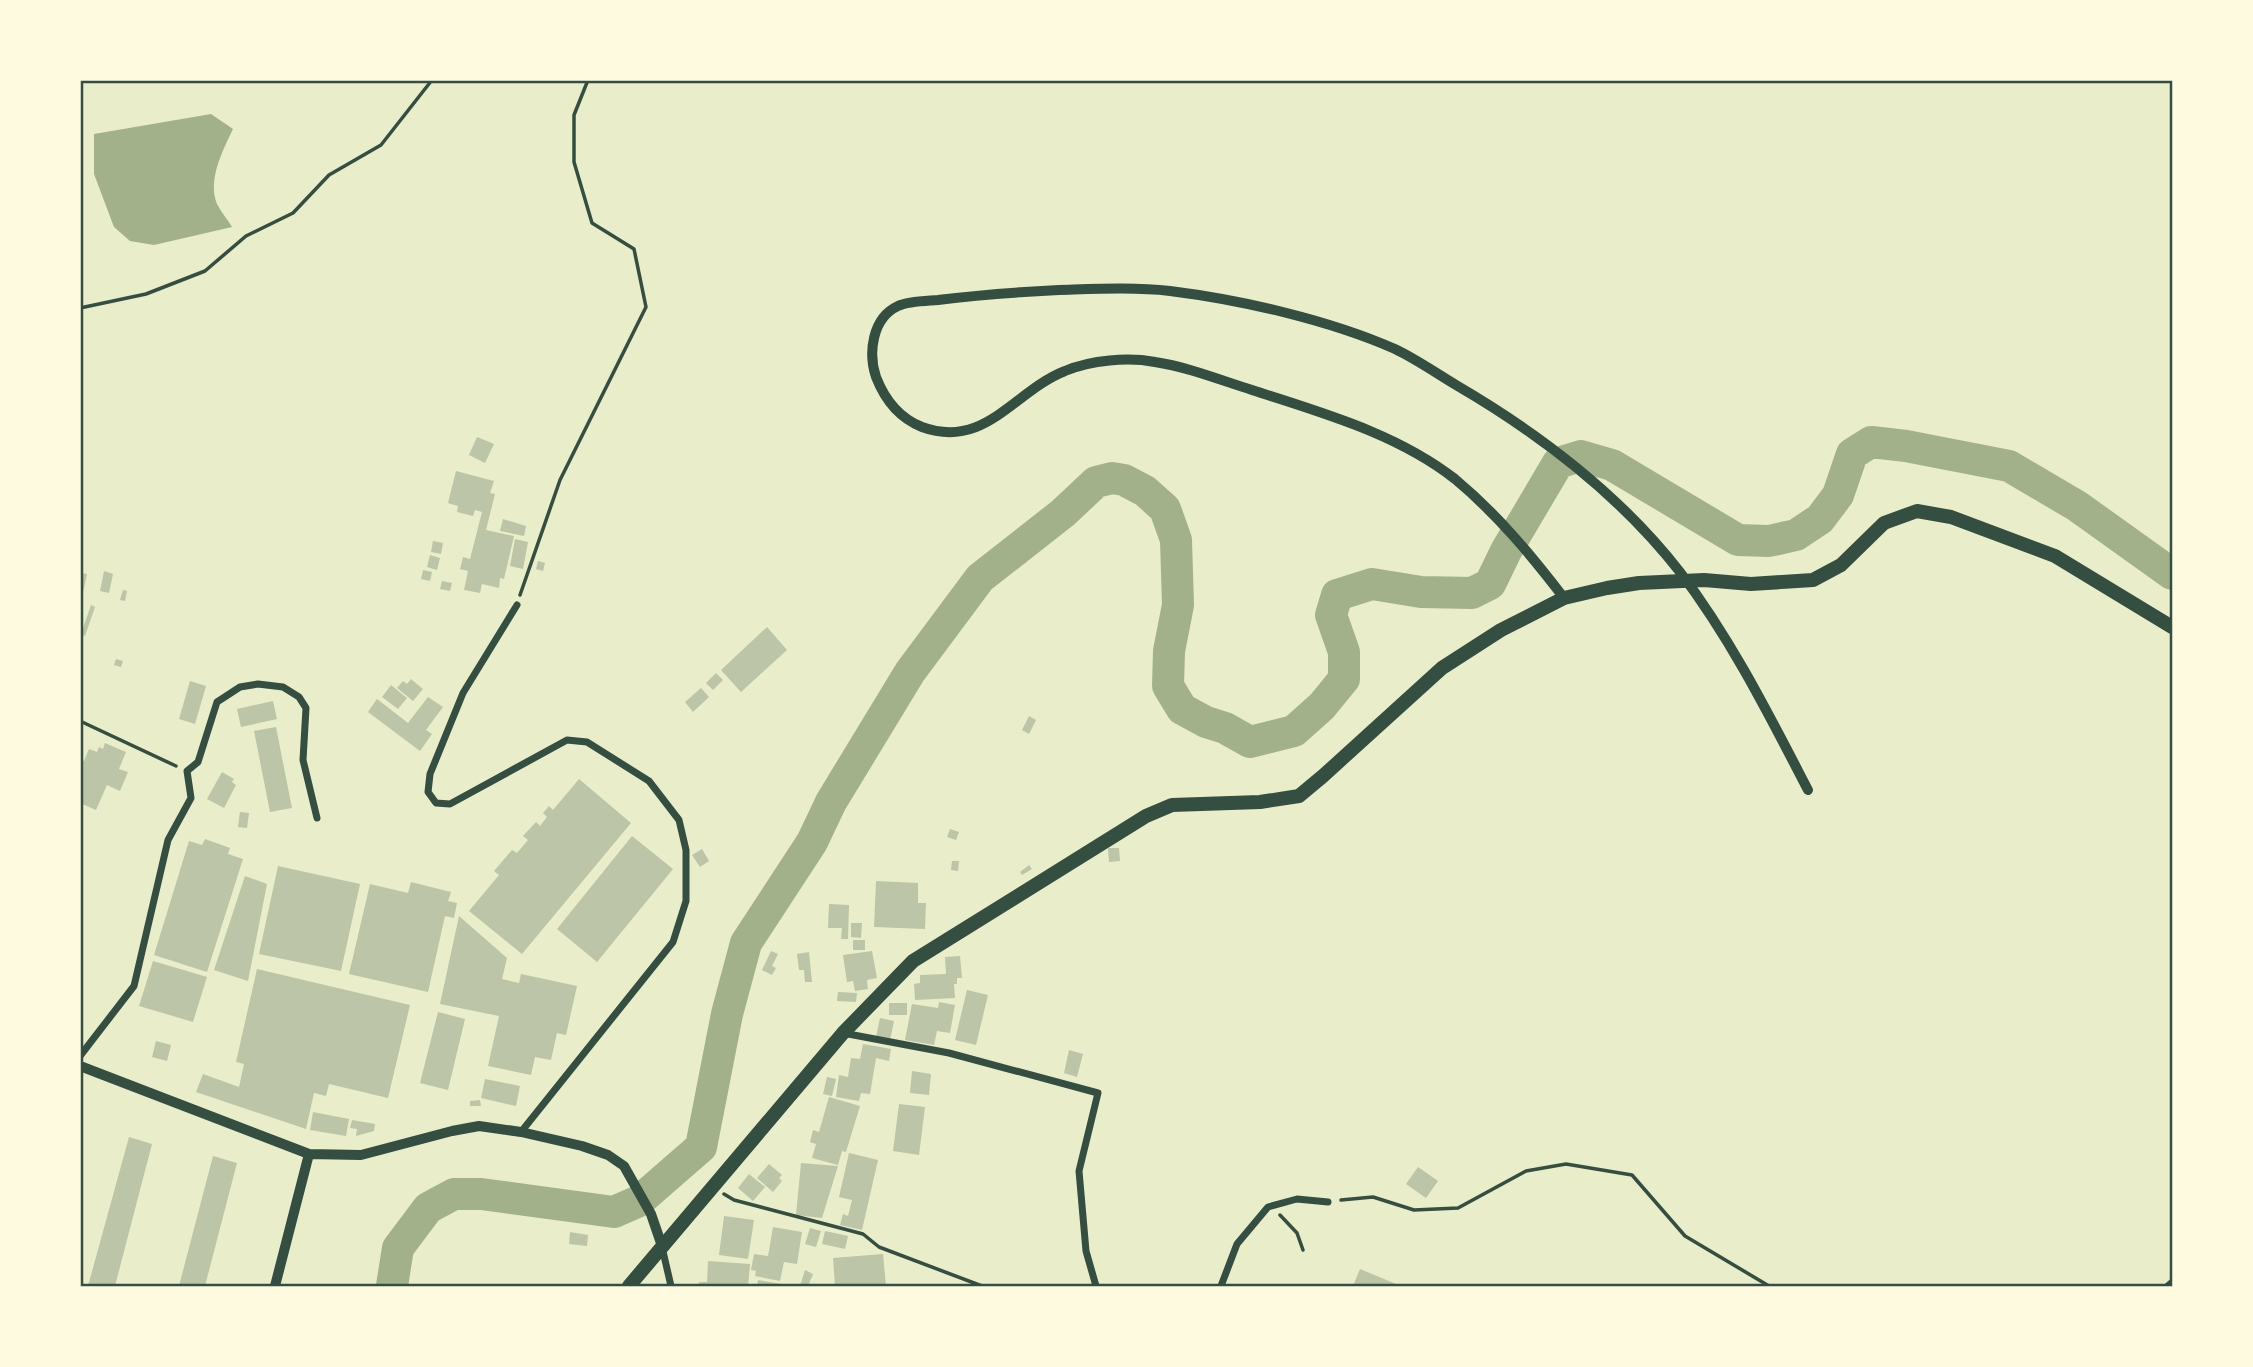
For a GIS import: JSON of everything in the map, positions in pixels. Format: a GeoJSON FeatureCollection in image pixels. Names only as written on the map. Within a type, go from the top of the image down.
{"type":"FeatureCollection","features":[{"type":"Feature","properties":{"kind":"main road"},"geometry":{"type":"LineString","coordinates":[[629,1286],[842,1033],[913,961],[1146,816],[1172,805],[1260,802],[1299,796],[1442,668],[1501,630],[1564,598],[1639,583],[1704,580],[1751,584],[1813,580],[1841,565],[1884,523],[1917,511],[1951,517],[2055,556],[2172,626]]}},
{"type":"Feature","properties":{"kind":"street"},"geometry":{"type":"LineString","coordinates":[[1564,598],[1508,528],[1454,479],[1416,453],[1375,432],[1185,368],[1150,361],[1106,361],[1067,370],[1029,391],[1002,414],[977,429],[951,431],[925,428],[900,415],[885,396],[874,370],[872,342],[880,321],[898,306],[1005,292],[1091,289],[1167,291],[1251,306],[1323,323],[1396,350],[1501,411],[1567,460],[1635,520],[1680,572],[1728,642],[1808,790]]}},
{"type":"Feature","properties":{"kind":"street"},"geometry":{"type":"LineString","coordinates":[[517,605],[463,692],[430,774],[428,792],[436,803],[450,804],[567,740],[587,743],[649,782],[679,820],[686,850],[686,901],[673,942],[521,1132]]}},
{"type":"Feature","properties":{"kind":"street"},"geometry":{"type":"LineString","coordinates":[[80,1056],[134,986],[168,840],[191,799],[187,771],[198,762],[217,702],[240,687],[258,684],[283,687],[299,697],[306,708],[303,760],[317,818]]}},
{"type":"Feature","properties":{"kind":"street"},"geometry":{"type":"LineString","coordinates":[[842,1033],[949,1053],[1098,1093],[1079,1171],[1086,1251],[1096,1286]]}},
{"type":"Feature","properties":{"kind":"street"},"geometry":{"type":"LineString","coordinates":[[80,1066],[309,1154],[362,1155],[479,1126],[521,1132],[608,1155],[624,1166],[652,1214],[671,1286]]}},
{"type":"Feature","properties":{"kind":"street"},"geometry":{"type":"LineString","coordinates":[[275,1286],[309,1154]]}},
{"type":"Feature","properties":{"kind":"street"},"geometry":{"type":"LineString","coordinates":[[1221,1286],[1237,1244],[1268,1207],[1297,1199],[1328,1202]]}},
{"type":"Feature","properties":{"kind":"path"},"geometry":{"type":"LineString","coordinates":[[80,308],[146,294],[205,271],[246,236],[293,213],[329,175],[381,145],[432,80]]}},
{"type":"Feature","properties":{"kind":"path"},"geometry":{"type":"LineString","coordinates":[[517,605],[560,480],[646,307],[634,248],[592,223],[575,162],[573,114],[587,80]]}},
{"type":"Feature","properties":{"kind":"path"},"geometry":{"type":"LineString","coordinates":[[80,721],[187,771]]}},
{"type":"Feature","properties":{"kind":"path"},"geometry":{"type":"LineString","coordinates":[[1328,1202],[1373,1197],[1414,1210],[1458,1208],[1526,1171],[1566,1164],[1632,1175],[1685,1236],[1769,1286]]}},
{"type":"Feature","properties":{"kind":"path"},"geometry":{"type":"LineString","coordinates":[[722,1193],[734,1200],[863,1234],[879,1247],[982,1286]]}},
{"type":"Feature","properties":{"kind":"path"},"geometry":{"type":"LineString","coordinates":[[1268,1207],[1286,1218],[1297,1233],[1303,1250]]}},
{"type":"Feature","properties":{"kind":"path"},"geometry":{"type":"LineString","coordinates":[[2165,1286],[2172,1280]]}},
{"type":"Feature","properties":{"kind":"shaded area"},"geometry":{"type":"Polygon","coordinates":[[[211,114],[233,129],[218,165],[214,185],[217,204],[232,227],[154,245],[130,241],[114,227],[94,174],[94,134],[211,114]]]}},
{"type":"Feature","properties":{"kind":"building"},"geometry":{"type":"Polygon","coordinates":[[[477,437],[494,444],[485,463],[469,455],[477,437]]]}},
{"type":"Feature","properties":{"kind":"building"},"geometry":{"type":"Polygon","coordinates":[[[456,471],[494,481],[490,493],[495,494],[486,530],[514,536],[504,579],[500,578],[499,588],[482,584],[480,593],[464,590],[468,571],[460,569],[463,557],[470,559],[482,512],[475,510],[473,516],[457,512],[458,506],[448,503],[456,471]]]}},
{"type":"Feature","properties":{"kind":"building"},"geometry":{"type":"Polygon","coordinates":[[[503,519],[526,526],[524,536],[500,531],[503,519]]]}},
{"type":"Feature","properties":{"kind":"building"},"geometry":{"type":"Polygon","coordinates":[[[515,539],[528,542],[523,569],[510,566],[515,539]]]}},
{"type":"Feature","properties":{"kind":"building"},"geometry":{"type":"Polygon","coordinates":[[[433,541],[443,543],[441,554],[431,552],[433,541]]]}},
{"type":"Feature","properties":{"kind":"building"},"geometry":{"type":"Polygon","coordinates":[[[430,555],[440,558],[437,570],[427,567],[430,555]]]}},
{"type":"Feature","properties":{"kind":"building"},"geometry":{"type":"Polygon","coordinates":[[[538,561],[545,563],[543,571],[536,569],[538,561]]]}},
{"type":"Feature","properties":{"kind":"building"},"geometry":{"type":"Polygon","coordinates":[[[423,570],[432,572],[430,581],[421,579],[423,570]]]}},
{"type":"Feature","properties":{"kind":"building"},"geometry":{"type":"Polygon","coordinates":[[[104,571],[113,574],[109,593],[100,591],[104,571]]]}},
{"type":"Feature","properties":{"kind":"building"},"geometry":{"type":"Polygon","coordinates":[[[80,573],[87,574],[82,597],[80,597],[80,573]]]}},
{"type":"Feature","properties":{"kind":"building"},"geometry":{"type":"Polygon","coordinates":[[[442,581],[452,583],[450,591],[440,589],[442,581]]]}},
{"type":"Feature","properties":{"kind":"building"},"geometry":{"type":"Polygon","coordinates":[[[123,590],[127,591],[125,601],[120,600],[123,590]]]}},
{"type":"Feature","properties":{"kind":"building"},"geometry":{"type":"Polygon","coordinates":[[[91,605],[95,607],[85,636],[81,634],[91,605]]]}},
{"type":"Feature","properties":{"kind":"building"},"geometry":{"type":"Polygon","coordinates":[[[767,627],[787,650],[741,692],[721,670],[767,627]]]}},
{"type":"Feature","properties":{"kind":"building"},"geometry":{"type":"Polygon","coordinates":[[[116,659],[123,661],[121,667],[114,665],[116,659]]]}},
{"type":"Feature","properties":{"kind":"building"},"geometry":{"type":"Polygon","coordinates":[[[716,673],[723,680],[713,690],[706,683],[716,673]]]}},
{"type":"Feature","properties":{"kind":"building"},"geometry":{"type":"Polygon","coordinates":[[[411,679],[423,689],[413,701],[397,688],[403,681],[407,684],[411,679]]]}},
{"type":"Feature","properties":{"kind":"building"},"geometry":{"type":"Polygon","coordinates":[[[190,681],[206,686],[195,724],[179,719],[190,681]]]}},
{"type":"Feature","properties":{"kind":"building"},"geometry":{"type":"Polygon","coordinates":[[[391,685],[407,698],[398,709],[382,697],[391,685]]]}},
{"type":"Feature","properties":{"kind":"building"},"geometry":{"type":"Polygon","coordinates":[[[701,688],[709,697],[693,712],[685,702],[701,688]]]}},
{"type":"Feature","properties":{"kind":"building"},"geometry":{"type":"Polygon","coordinates":[[[428,697],[443,707],[426,730],[432,734],[420,751],[368,712],[377,699],[408,723],[428,697]]]}},
{"type":"Feature","properties":{"kind":"building"},"geometry":{"type":"Polygon","coordinates":[[[273,701],[277,719],[241,727],[237,709],[273,701]]]}},
{"type":"Feature","properties":{"kind":"building"},"geometry":{"type":"Polygon","coordinates":[[[1029,716],[1036,720],[1029,734],[1022,730],[1029,716]]]}},
{"type":"Feature","properties":{"kind":"building"},"geometry":{"type":"Polygon","coordinates":[[[276,727],[292,808],[270,812],[254,731],[276,727]]]}},
{"type":"Feature","properties":{"kind":"building"},"geometry":{"type":"Polygon","coordinates":[[[105,743],[126,752],[119,769],[128,772],[120,791],[107,785],[96,810],[80,803],[80,759],[84,761],[89,749],[97,752],[99,747],[103,749],[105,743]]]}},
{"type":"Feature","properties":{"kind":"building"},"geometry":{"type":"Polygon","coordinates":[[[222,772],[234,779],[232,782],[236,785],[224,808],[207,799],[222,772]]]}},
{"type":"Feature","properties":{"kind":"building"},"geometry":{"type":"Polygon","coordinates":[[[579,779],[631,823],[522,954],[469,911],[499,875],[494,871],[512,850],[517,853],[528,840],[523,836],[536,822],[540,826],[547,817],[543,813],[549,806],[553,810],[579,779]]]}},
{"type":"Feature","properties":{"kind":"building"},"geometry":{"type":"Polygon","coordinates":[[[240,812],[249,813],[247,828],[238,827],[240,812]]]}},
{"type":"Feature","properties":{"kind":"building"},"geometry":{"type":"Polygon","coordinates":[[[950,829],[959,832],[956,840],[947,837],[950,829]]]}},
{"type":"Feature","properties":{"kind":"building"},"geometry":{"type":"Polygon","coordinates":[[[632,836],[673,869],[597,962],[557,929],[632,836]]]}},
{"type":"Feature","properties":{"kind":"building"},"geometry":{"type":"Polygon","coordinates":[[[205,839],[230,848],[228,854],[243,859],[207,972],[154,955],[189,841],[202,845],[205,839]]]}},
{"type":"Feature","properties":{"kind":"building"},"geometry":{"type":"Polygon","coordinates":[[[1108,848],[1119,848],[1120,861],[1109,862],[1108,848]]]}},
{"type":"Feature","properties":{"kind":"building"},"geometry":{"type":"Polygon","coordinates":[[[702,849],[709,861],[700,867],[692,855],[702,849]]]}},
{"type":"Feature","properties":{"kind":"building"},"geometry":{"type":"Polygon","coordinates":[[[952,861],[959,861],[958,871],[951,870],[952,861]]]}},
{"type":"Feature","properties":{"kind":"building"},"geometry":{"type":"Polygon","coordinates":[[[1029,865],[1032,869],[1022,875],[1020,872],[1029,865]]]}},
{"type":"Feature","properties":{"kind":"building"},"geometry":{"type":"Polygon","coordinates":[[[278,866],[360,884],[341,971],[259,954],[278,866]]]}},
{"type":"Feature","properties":{"kind":"building"},"geometry":{"type":"Polygon","coordinates":[[[245,876],[267,884],[248,981],[214,970],[245,876]]]}},
{"type":"Feature","properties":{"kind":"building"},"geometry":{"type":"Polygon","coordinates":[[[876,881],[918,883],[918,903],[926,903],[925,929],[874,927],[876,881]]]}},
{"type":"Feature","properties":{"kind":"building"},"geometry":{"type":"Polygon","coordinates":[[[411,882],[451,892],[448,901],[457,903],[454,918],[445,916],[428,992],[349,974],[370,884],[408,893],[411,882]]]}},
{"type":"Feature","properties":{"kind":"building"},"geometry":{"type":"Polygon","coordinates":[[[829,904],[849,905],[848,939],[841,939],[842,928],[828,928],[829,904]]]}},
{"type":"Feature","properties":{"kind":"building"},"geometry":{"type":"Polygon","coordinates":[[[459,916],[507,958],[502,979],[519,983],[521,974],[577,986],[566,1035],[557,1033],[551,1060],[535,1057],[531,1075],[488,1066],[499,1016],[440,1004],[459,916]]]}},
{"type":"Feature","properties":{"kind":"building"},"geometry":{"type":"Polygon","coordinates":[[[851,923],[862,923],[861,938],[851,937],[851,923]]]}},
{"type":"Feature","properties":{"kind":"building"},"geometry":{"type":"Polygon","coordinates":[[[853,940],[865,940],[865,950],[853,950],[853,940]]]}},
{"type":"Feature","properties":{"kind":"building"},"geometry":{"type":"Polygon","coordinates":[[[771,951],[778,954],[772,966],[776,968],[772,975],[762,970],[771,951]]]}},
{"type":"Feature","properties":{"kind":"building"},"geometry":{"type":"Polygon","coordinates":[[[872,951],[877,978],[867,980],[868,989],[855,991],[853,981],[847,982],[843,955],[872,951]]]}},
{"type":"Feature","properties":{"kind":"building"},"geometry":{"type":"Polygon","coordinates":[[[809,952],[812,982],[805,982],[804,970],[799,970],[797,954],[809,952]]]}},
{"type":"Feature","properties":{"kind":"building"},"geometry":{"type":"Polygon","coordinates":[[[960,956],[962,978],[957,978],[957,984],[954,984],[955,998],[915,1000],[914,984],[920,983],[920,975],[946,974],[945,957],[960,956]]]}},
{"type":"Feature","properties":{"kind":"building"},"geometry":{"type":"Polygon","coordinates":[[[153,961],[207,977],[193,1022],[139,1006],[153,961]]]}},
{"type":"Feature","properties":{"kind":"building"},"geometry":{"type":"Polygon","coordinates":[[[257,969],[410,1005],[388,1098],[329,1084],[326,1096],[314,1093],[306,1129],[196,1092],[203,1074],[239,1087],[244,1064],[236,1062],[257,969]]]}},
{"type":"Feature","properties":{"kind":"building"},"geometry":{"type":"Polygon","coordinates":[[[967,990],[988,995],[976,1045],[955,1040],[967,990]]]}},
{"type":"Feature","properties":{"kind":"building"},"geometry":{"type":"Polygon","coordinates":[[[838,992],[857,993],[856,1002],[837,1001],[838,992]]]}},
{"type":"Feature","properties":{"kind":"building"},"geometry":{"type":"Polygon","coordinates":[[[939,1002],[955,1005],[950,1033],[937,1031],[934,1045],[905,1040],[912,1004],[938,1008],[939,1002]]]}},
{"type":"Feature","properties":{"kind":"building"},"geometry":{"type":"Polygon","coordinates":[[[889,1003],[907,1003],[907,1015],[889,1015],[889,1003]]]}},
{"type":"Feature","properties":{"kind":"building"},"geometry":{"type":"Polygon","coordinates":[[[438,1012],[465,1019],[448,1090],[420,1083],[438,1012]]]}},
{"type":"Feature","properties":{"kind":"building"},"geometry":{"type":"Polygon","coordinates":[[[880,1018],[894,1021],[890,1040],[876,1037],[880,1018]]]}},
{"type":"Feature","properties":{"kind":"building"},"geometry":{"type":"Polygon","coordinates":[[[156,1041],[171,1045],[167,1061],[152,1057],[156,1041]]]}},
{"type":"Feature","properties":{"kind":"building"},"geometry":{"type":"Polygon","coordinates":[[[863,1044],[891,1049],[889,1061],[876,1058],[870,1094],[861,1093],[859,1101],[836,1097],[839,1075],[848,1077],[851,1058],[860,1059],[863,1044]]]}},
{"type":"Feature","properties":{"kind":"building"},"geometry":{"type":"Polygon","coordinates":[[[1069,1050],[1083,1054],[1077,1077],[1064,1073],[1069,1050]]]}},
{"type":"Feature","properties":{"kind":"building"},"geometry":{"type":"Polygon","coordinates":[[[912,1071],[931,1074],[929,1095],[910,1093],[912,1071]]]}},
{"type":"Feature","properties":{"kind":"building"},"geometry":{"type":"Polygon","coordinates":[[[827,1077],[836,1079],[832,1096],[823,1094],[827,1077]]]}},
{"type":"Feature","properties":{"kind":"building"},"geometry":{"type":"Polygon","coordinates":[[[485,1079],[520,1086],[516,1106],[481,1098],[485,1079]]]}},
{"type":"Feature","properties":{"kind":"building"},"geometry":{"type":"Polygon","coordinates":[[[829,1097],[860,1106],[846,1152],[842,1151],[838,1165],[812,1158],[816,1144],[810,1142],[813,1130],[819,1132],[829,1097]]]}},
{"type":"Feature","properties":{"kind":"building"},"geometry":{"type":"Polygon","coordinates":[[[480,1100],[481,1106],[470,1106],[470,1101],[480,1100]]]}},
{"type":"Feature","properties":{"kind":"building"},"geometry":{"type":"Polygon","coordinates":[[[899,1104],[925,1107],[919,1155],[893,1151],[899,1104]]]}},
{"type":"Feature","properties":{"kind":"building"},"geometry":{"type":"Polygon","coordinates":[[[313,1112],[349,1119],[346,1136],[310,1130],[313,1112]]]}},
{"type":"Feature","properties":{"kind":"building"},"geometry":{"type":"Polygon","coordinates":[[[352,1120],[375,1124],[374,1131],[356,1136],[357,1129],[350,1128],[352,1120]]]}},
{"type":"Feature","properties":{"kind":"building"},"geometry":{"type":"Polygon","coordinates":[[[129,1137],[152,1144],[115,1286],[88,1286],[129,1137]]]}},
{"type":"Feature","properties":{"kind":"building"},"geometry":{"type":"Polygon","coordinates":[[[849,1153],[878,1160],[862,1230],[840,1225],[843,1214],[848,1216],[852,1200],[839,1197],[849,1153]]]}},
{"type":"Feature","properties":{"kind":"building"},"geometry":{"type":"Polygon","coordinates":[[[213,1156],[237,1163],[205,1286],[179,1286],[213,1156]]]}},
{"type":"Feature","properties":{"kind":"building"},"geometry":{"type":"Polygon","coordinates":[[[801,1163],[838,1166],[822,1218],[796,1215],[801,1163]]]}},
{"type":"Feature","properties":{"kind":"building"},"geometry":{"type":"Polygon","coordinates":[[[769,1164],[782,1175],[779,1178],[782,1181],[773,1192],[757,1178],[769,1164]]]}},
{"type":"Feature","properties":{"kind":"building"},"geometry":{"type":"Polygon","coordinates":[[[1418,1167],[1438,1181],[1426,1198],[1406,1184],[1418,1167]]]}},
{"type":"Feature","properties":{"kind":"building"},"geometry":{"type":"Polygon","coordinates":[[[749,1174],[765,1187],[753,1201],[738,1188],[749,1174]]]}},
{"type":"Feature","properties":{"kind":"building"},"geometry":{"type":"Polygon","coordinates":[[[724,1216],[754,1220],[748,1259],[719,1255],[724,1216]]]}},
{"type":"Feature","properties":{"kind":"building"},"geometry":{"type":"Polygon","coordinates":[[[773,1227],[802,1232],[797,1264],[784,1262],[780,1281],[755,1276],[756,1271],[751,1270],[754,1254],[768,1256],[773,1227]]]}},
{"type":"Feature","properties":{"kind":"building"},"geometry":{"type":"Polygon","coordinates":[[[810,1228],[821,1231],[816,1247],[805,1244],[810,1228]]]}},
{"type":"Feature","properties":{"kind":"building"},"geometry":{"type":"Polygon","coordinates":[[[825,1231],[848,1236],[845,1249],[822,1244],[825,1231]]]}},
{"type":"Feature","properties":{"kind":"building"},"geometry":{"type":"Polygon","coordinates":[[[570,1232],[588,1235],[587,1246],[569,1244],[570,1232]]]}},
{"type":"Feature","properties":{"kind":"building"},"geometry":{"type":"Polygon","coordinates":[[[883,1254],[886,1286],[835,1286],[833,1258],[883,1254]]]}},
{"type":"Feature","properties":{"kind":"building"},"geometry":{"type":"Polygon","coordinates":[[[708,1261],[750,1264],[748,1286],[699,1286],[699,1282],[707,1282],[708,1261]]]}},
{"type":"Feature","properties":{"kind":"building"},"geometry":{"type":"Polygon","coordinates":[[[1360,1269],[1401,1286],[1353,1286],[1360,1269]]]}},
{"type":"Feature","properties":{"kind":"building"},"geometry":{"type":"Polygon","coordinates":[[[805,1270],[813,1274],[808,1286],[800,1286],[805,1270]]]}},
{"type":"Feature","properties":{"kind":"building"},"geometry":{"type":"Polygon","coordinates":[[[758,1280],[787,1285],[787,1286],[757,1286],[758,1280]]]}},
{"type":"Feature","properties":{"kind":"waterway"},"geometry":{"type":"LineString","coordinates":[[392,1286],[398,1248],[428,1208],[454,1194],[481,1194],[614,1212],[639,1201],[701,1147],[727,1014],[746,943],[812,842],[831,802],[910,672],[980,578],[1063,513],[1096,482],[1112,478],[1124,480],[1145,491],[1165,509],[1176,540],[1178,605],[1169,651],[1168,686],[1182,709],[1250,742],[1294,731],[1322,706],[1344,679],[1344,652],[1331,615],[1337,595],[1372,584],[1421,592],[1472,593],[1490,584],[1506,551],[1558,463],[1581,456],[1612,465],[1738,540],[1769,541],[1796,535],[1820,519],[1838,495],[1852,454],[1871,442],[2009,466],[2077,506],[2172,574]]}}]}
